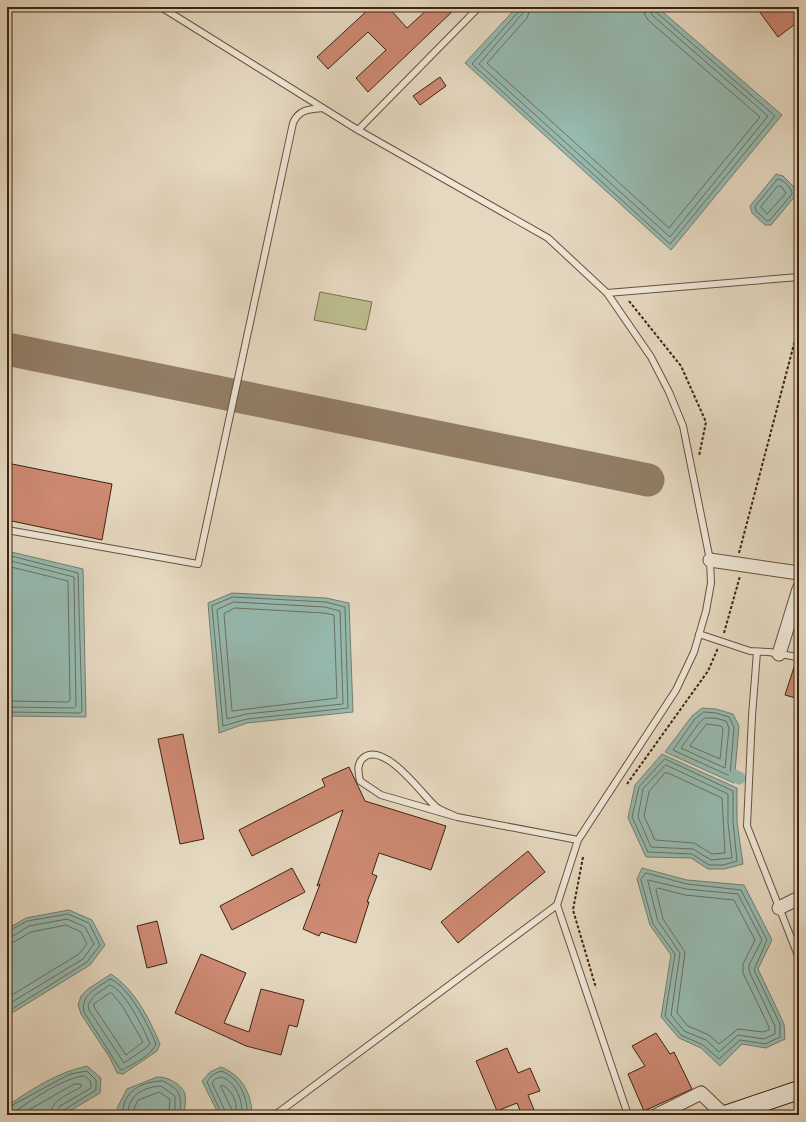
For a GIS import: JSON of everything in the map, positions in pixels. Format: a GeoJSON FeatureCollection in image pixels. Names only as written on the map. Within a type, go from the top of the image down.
{"type":"FeatureCollection","features":[{"type":"Feature","properties":{"kind":"main road"},"geometry":{"type":"LineString","coordinates":[[725,1115],[799,1090]]}},
{"type":"Feature","properties":{"kind":"street"},"geometry":{"type":"LineString","coordinates":[[710,560],[799,573]]}},
{"type":"Feature","properties":{"kind":"street"},"geometry":{"type":"LineString","coordinates":[[779,654],[799,589]]}},
{"type":"Feature","properties":{"kind":"street"},"geometry":{"type":"LineString","coordinates":[[779,908],[799,898]]}},
{"type":"Feature","properties":{"kind":"street"},"geometry":{"type":"LineString","coordinates":[[657,1115],[701,1094],[725,1115]]}},
{"type":"Feature","properties":{"kind":"lane"},"geometry":{"type":"LineString","coordinates":[[161,7],[358,130],[548,238],[607,293],[651,357],[669,392],[683,426],[710,560],[711,583],[706,611],[694,652],[676,690],[578,840],[557,905],[275,1115]]}},
{"type":"Feature","properties":{"kind":"lane"},"geometry":{"type":"LineString","coordinates":[[358,130],[479,7]]}},
{"type":"Feature","properties":{"kind":"lane"},"geometry":{"type":"LineString","coordinates":[[7,530],[198,564],[293,122],[304,110],[323,108]]}},
{"type":"Feature","properties":{"kind":"lane"},"geometry":{"type":"LineString","coordinates":[[607,293],[799,277]]}},
{"type":"Feature","properties":{"kind":"lane"},"geometry":{"type":"LineString","coordinates":[[699,634],[750,651],[797,657]]}},
{"type":"Feature","properties":{"kind":"lane"},"geometry":{"type":"LineString","coordinates":[[757,652],[752,716],[747,826],[799,958]]}},
{"type":"Feature","properties":{"kind":"lane"},"geometry":{"type":"LineString","coordinates":[[457,817],[436,807],[408,776],[389,762],[376,755],[369,755],[362,758],[357,768],[360,781],[381,795],[457,817],[578,840]]}},
{"type":"Feature","properties":{"kind":"lane"},"geometry":{"type":"LineString","coordinates":[[557,905],[628,1115]]}},
{"type":"Feature","properties":{"kind":"path"},"geometry":{"type":"LineString","coordinates":[[628,300],[681,366],[706,422],[697,463]]}},
{"type":"Feature","properties":{"kind":"path"},"geometry":{"type":"LineString","coordinates":[[738,557],[799,326]]}},
{"type":"Feature","properties":{"kind":"path"},"geometry":{"type":"LineString","coordinates":[[722,638],[740,576],[736,570]]}},
{"type":"Feature","properties":{"kind":"path"},"geometry":{"type":"LineString","coordinates":[[622,790],[708,671],[719,645]]}},
{"type":"Feature","properties":{"kind":"path"},"geometry":{"type":"LineString","coordinates":[[583,856],[573,910],[596,990]]}},
{"type":"Feature","properties":{"kind":"green space"},"geometry":{"type":"Polygon","coordinates":[[[320,292],[372,302],[366,330],[314,320],[320,292]]]}},
{"type":"Feature","properties":{"kind":"water"},"geometry":{"type":"Polygon","coordinates":[[[517,7],[657,7],[782,115],[671,250],[465,63],[517,7]]]}},
{"type":"Feature","properties":{"kind":"water"},"geometry":{"type":"Polygon","coordinates":[[[776,174],[783,176],[796,189],[796,195],[771,225],[765,225],[752,213],[750,206],[776,174]]]}},
{"type":"Feature","properties":{"kind":"water"},"geometry":{"type":"Polygon","coordinates":[[[7,551],[83,569],[86,717],[7,716],[7,551]]]}},
{"type":"Feature","properties":{"kind":"water"},"geometry":{"type":"Polygon","coordinates":[[[232,593],[326,598],[349,603],[353,712],[247,723],[219,733],[208,603],[232,593]]]}},
{"type":"Feature","properties":{"kind":"water"},"geometry":{"type":"Polygon","coordinates":[[[702,708],[716,709],[733,714],[739,726],[734,783],[665,752],[692,716],[702,708]]]}},
{"type":"Feature","properties":{"kind":"water"},"geometry":{"type":"Polygon","coordinates":[[[662,754],[737,788],[737,822],[743,864],[724,869],[708,869],[691,858],[646,857],[628,818],[635,785],[662,754]]]}},
{"type":"Feature","properties":{"kind":"water"},"geometry":{"type":"Polygon","coordinates":[[[642,868],[687,880],[744,885],[772,940],[758,969],[784,1024],[785,1039],[766,1048],[742,1044],[720,1066],[701,1048],[679,1038],[661,1017],[671,955],[650,925],[637,879],[642,868]]]}},
{"type":"Feature","properties":{"kind":"water"},"geometry":{"type":"Polygon","coordinates":[[[69,910],[92,920],[105,945],[90,965],[7,1016],[7,929],[26,918],[69,910]]]}},
{"type":"Feature","properties":{"kind":"water"},"geometry":{"type":"Polygon","coordinates":[[[111,974],[134,996],[151,1024],[160,1044],[157,1051],[123,1074],[117,1073],[110,1058],[81,1014],[78,1005],[81,996],[88,989],[111,974]]]}},
{"type":"Feature","properties":{"kind":"water"},"geometry":{"type":"Polygon","coordinates":[[[87,1066],[101,1078],[100,1093],[63,1115],[7,1115],[7,1106],[36,1087],[66,1072],[87,1066]]]}},
{"type":"Feature","properties":{"kind":"water"},"geometry":{"type":"Polygon","coordinates":[[[221,1067],[228,1070],[244,1085],[250,1098],[252,1113],[249,1115],[219,1115],[202,1081],[210,1072],[221,1067]]]}},
{"type":"Feature","properties":{"kind":"water"},"geometry":{"type":"Polygon","coordinates":[[[157,1077],[173,1081],[181,1087],[185,1094],[184,1114],[120,1115],[117,1108],[127,1089],[157,1077]]]}},
{"type":"Feature","properties":{"kind":"building"},"geometry":{"type":"Polygon","coordinates":[[[371,7],[388,7],[407,28],[430,7],[457,7],[368,92],[356,78],[386,50],[368,32],[328,69],[317,57],[371,7]]]}},
{"type":"Feature","properties":{"kind":"building"},"geometry":{"type":"Polygon","coordinates":[[[756,7],[799,7],[799,21],[778,37],[756,7]]]}},
{"type":"Feature","properties":{"kind":"building"},"geometry":{"type":"Polygon","coordinates":[[[440,77],[446,86],[420,105],[413,96],[440,77]]]}},
{"type":"Feature","properties":{"kind":"building"},"geometry":{"type":"Polygon","coordinates":[[[7,463],[112,484],[102,540],[7,520],[7,463]]]}},
{"type":"Feature","properties":{"kind":"building"},"geometry":{"type":"Polygon","coordinates":[[[796,661],[799,661],[799,699],[785,695],[796,661]]]}},
{"type":"Feature","properties":{"kind":"building"},"geometry":{"type":"Polygon","coordinates":[[[183,734],[204,839],[180,844],[158,739],[183,734]]]}},
{"type":"Feature","properties":{"kind":"building"},"geometry":{"type":"Polygon","coordinates":[[[349,767],[365,801],[446,826],[431,870],[379,853],[372,874],[377,876],[367,902],[369,902],[356,943],[321,932],[319,936],[303,929],[320,884],[317,886],[343,810],[252,856],[239,830],[325,786],[322,779],[349,767]]]}},
{"type":"Feature","properties":{"kind":"building"},"geometry":{"type":"Polygon","coordinates":[[[528,851],[545,872],[458,943],[441,922],[528,851]]]}},
{"type":"Feature","properties":{"kind":"building"},"geometry":{"type":"Polygon","coordinates":[[[292,868],[305,892],[232,930],[220,906],[292,868]]]}},
{"type":"Feature","properties":{"kind":"building"},"geometry":{"type":"Polygon","coordinates":[[[157,921],[167,963],[147,968],[137,926],[157,921]]]}},
{"type":"Feature","properties":{"kind":"building"},"geometry":{"type":"Polygon","coordinates":[[[201,954],[246,973],[224,1023],[249,1032],[261,989],[304,1000],[297,1027],[289,1025],[281,1055],[246,1046],[175,1013],[201,954]]]}},
{"type":"Feature","properties":{"kind":"building"},"geometry":{"type":"Polygon","coordinates":[[[656,1033],[670,1054],[674,1052],[692,1089],[644,1111],[628,1074],[645,1066],[632,1046],[656,1033]]]}},
{"type":"Feature","properties":{"kind":"building"},"geometry":{"type":"Polygon","coordinates":[[[507,1048],[518,1073],[530,1068],[540,1091],[528,1095],[536,1115],[522,1115],[517,1103],[497,1111],[476,1061],[507,1048]]]}},
{"type":"Feature","properties":{"kind":"waterway"},"geometry":{"type":"LineString","coordinates":[[735,776],[739,778]]}},
{"type":"Feature","properties":{"kind":"taxiway"},"geometry":{"type":"LineString","coordinates":[[7,349],[648,480]]}}]}
